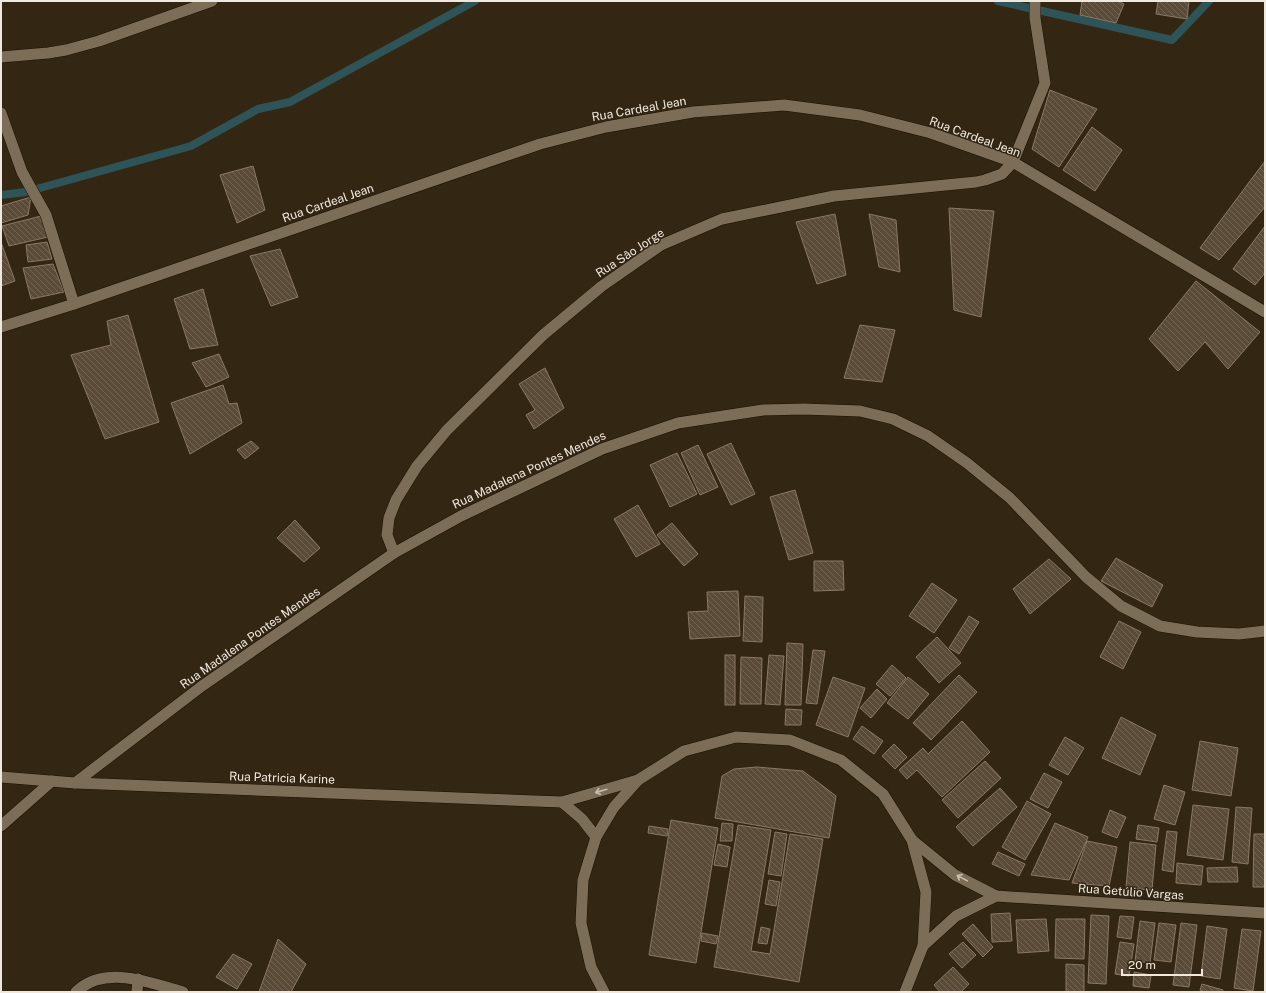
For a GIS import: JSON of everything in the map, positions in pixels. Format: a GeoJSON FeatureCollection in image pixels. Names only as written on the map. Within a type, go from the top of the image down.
{"type":"FeatureCollection","features":[{"type":"Feature","properties":{"kind":"street"},"geometry":{"type":"LineString","coordinates":[[1,57],[66,50],[99,41],[212,1]]}},
{"type":"Feature","properties":{"kind":"street"},"geometry":{"type":"LineString","coordinates":[[1013,162],[1045,83],[1035,18],[1035,1]]}},
{"type":"Feature","properties":{"kind":"street","name":"Rua Cardeal Jean"},"geometry":{"type":"LineString","coordinates":[[1,327],[74,304],[540,144],[606,127],[692,112],[784,105],[860,115],[931,133],[1013,162],[1265,312]]}},
{"type":"Feature","properties":{"kind":"street"},"geometry":{"type":"LineString","coordinates":[[1,113],[22,172],[46,216],[74,304]]}},
{"type":"Feature","properties":{"kind":"street","name":"Rua Sâo Jorge"},"geometry":{"type":"LineString","coordinates":[[394,553],[388,535],[388,518],[396,500],[417,466],[447,430],[543,335],[602,286],[661,245],[722,219],[834,196],[976,182],[1002,174],[1013,162]]}},
{"type":"Feature","properties":{"kind":"street","name":"Rua Madalena Pontes Mendes"},"geometry":{"type":"LineString","coordinates":[[75,783],[202,686],[394,553],[461,516],[602,449],[678,423],[763,410],[804,409],[860,411],[893,419],[928,436],[967,463],[1010,498],[1086,577],[1121,606],[1160,626],[1204,633],[1239,634],[1265,631]]}},
{"type":"Feature","properties":{"kind":"street"},"geometry":{"type":"LineString","coordinates":[[604,992],[591,967],[581,923],[583,880],[596,837],[614,806],[638,780],[684,750],[736,737],[790,740],[841,760],[883,794],[912,840],[926,892],[924,946],[906,992]]}},
{"type":"Feature","properties":{"kind":"street","name":"Rua Patricia Karine"},"geometry":{"type":"LineString","coordinates":[[1,778],[75,783],[562,802],[638,780]]}},
{"type":"Feature","properties":{"kind":"street"},"geometry":{"type":"LineString","coordinates":[[1,826],[52,781]]}},
{"type":"Feature","properties":{"kind":"street"},"geometry":{"type":"LineString","coordinates":[[562,802],[582,819],[596,837]]}},
{"type":"Feature","properties":{"kind":"street","name":"Rua Getúlio Vargas"},"geometry":{"type":"LineString","coordinates":[[912,840],[955,874],[996,896],[1265,913]]}},
{"type":"Feature","properties":{"kind":"street"},"geometry":{"type":"LineString","coordinates":[[924,946],[956,916],[996,896]]}},
{"type":"Feature","properties":{"kind":"street"},"geometry":{"type":"LineString","coordinates":[[76,992],[80,987],[104,978],[138,979],[183,992]]}},
{"type":"Feature","properties":{"kind":"street"},"geometry":{"type":"LineString","coordinates":[[138,979],[138,992]]}},
{"type":"Feature","properties":{"kind":"building"},"geometry":{"type":"Polygon","coordinates":[[[1082,1],[1118,1],[1124,4],[1116,23],[1080,15],[1082,1]]]}},
{"type":"Feature","properties":{"kind":"building"},"geometry":{"type":"Polygon","coordinates":[[[1158,1],[1189,1],[1187,19],[1156,14],[1158,1]]]}},
{"type":"Feature","properties":{"kind":"building"},"geometry":{"type":"Polygon","coordinates":[[[1050,90],[1097,109],[1059,167],[1032,149],[1050,90]]]}},
{"type":"Feature","properties":{"kind":"building"},"geometry":{"type":"Polygon","coordinates":[[[1092,127],[1122,150],[1095,191],[1063,170],[1092,127]]]}},
{"type":"Feature","properties":{"kind":"building"},"geometry":{"type":"Polygon","coordinates":[[[1265,161],[1265,207],[1219,260],[1200,248],[1265,161]]]}},
{"type":"Feature","properties":{"kind":"building"},"geometry":{"type":"Polygon","coordinates":[[[253,166],[265,210],[237,223],[220,175],[253,166]]]}},
{"type":"Feature","properties":{"kind":"building"},"geometry":{"type":"Polygon","coordinates":[[[31,197],[28,215],[1,223],[1,206],[31,197]]]}},
{"type":"Feature","properties":{"kind":"building"},"geometry":{"type":"Polygon","coordinates":[[[949,208],[994,211],[981,317],[954,310],[949,208]]]}},
{"type":"Feature","properties":{"kind":"building"},"geometry":{"type":"Polygon","coordinates":[[[835,214],[846,275],[817,284],[796,222],[835,214]]]}},
{"type":"Feature","properties":{"kind":"building"},"geometry":{"type":"Polygon","coordinates":[[[869,214],[896,220],[900,272],[879,267],[869,214]]]}},
{"type":"Feature","properties":{"kind":"building"},"geometry":{"type":"Polygon","coordinates":[[[41,216],[48,237],[9,246],[2,226],[41,216]]]}},
{"type":"Feature","properties":{"kind":"building"},"geometry":{"type":"Polygon","coordinates":[[[1265,226],[1265,273],[1255,285],[1233,269],[1265,226]]]}},
{"type":"Feature","properties":{"kind":"building"},"geometry":{"type":"Polygon","coordinates":[[[1,242],[15,281],[1,286],[1,242]]]}},
{"type":"Feature","properties":{"kind":"building"},"geometry":{"type":"Polygon","coordinates":[[[47,242],[52,259],[28,262],[26,245],[47,242]]]}},
{"type":"Feature","properties":{"kind":"building"},"geometry":{"type":"Polygon","coordinates":[[[280,249],[298,297],[271,306],[250,256],[280,249]]]}},
{"type":"Feature","properties":{"kind":"building"},"geometry":{"type":"Polygon","coordinates":[[[53,264],[64,292],[31,299],[23,268],[53,264]]]}},
{"type":"Feature","properties":{"kind":"building"},"geometry":{"type":"Polygon","coordinates":[[[1196,281],[1260,332],[1228,369],[1205,342],[1178,371],[1149,339],[1196,281]]]}},
{"type":"Feature","properties":{"kind":"building"},"geometry":{"type":"Polygon","coordinates":[[[203,289],[218,345],[190,349],[174,299],[203,289]]]}},
{"type":"Feature","properties":{"kind":"building"},"geometry":{"type":"Polygon","coordinates":[[[128,315],[159,422],[105,439],[71,355],[111,345],[107,321],[128,315]]]}},
{"type":"Feature","properties":{"kind":"building"},"geometry":{"type":"Polygon","coordinates":[[[860,325],[895,330],[882,382],[844,378],[860,325]]]}},
{"type":"Feature","properties":{"kind":"building"},"geometry":{"type":"Polygon","coordinates":[[[219,354],[229,377],[206,387],[192,363],[219,354]]]}},
{"type":"Feature","properties":{"kind":"building"},"geometry":{"type":"Polygon","coordinates":[[[545,368],[564,408],[534,429],[526,415],[535,410],[519,384],[545,368]]]}},
{"type":"Feature","properties":{"kind":"building"},"geometry":{"type":"Polygon","coordinates":[[[223,385],[229,404],[237,403],[242,423],[190,454],[171,403],[223,385]]]}},
{"type":"Feature","properties":{"kind":"building"},"geometry":{"type":"Polygon","coordinates":[[[251,441],[259,448],[245,459],[237,450],[251,441]]]}},
{"type":"Feature","properties":{"kind":"building"},"geometry":{"type":"Polygon","coordinates":[[[731,443],[755,494],[731,505],[707,454],[731,443]]]}},
{"type":"Feature","properties":{"kind":"building"},"geometry":{"type":"Polygon","coordinates":[[[698,445],[718,487],[700,495],[681,453],[698,445]]]}},
{"type":"Feature","properties":{"kind":"building"},"geometry":{"type":"Polygon","coordinates":[[[677,453],[697,494],[670,507],[650,465],[677,453]]]}},
{"type":"Feature","properties":{"kind":"building"},"geometry":{"type":"Polygon","coordinates":[[[795,490],[813,553],[789,560],[770,497],[795,490]]]}},
{"type":"Feature","properties":{"kind":"building"},"geometry":{"type":"Polygon","coordinates":[[[638,505],[660,544],[636,557],[614,519],[638,505]]]}},
{"type":"Feature","properties":{"kind":"building"},"geometry":{"type":"Polygon","coordinates":[[[295,520],[320,548],[304,562],[277,538],[295,520]]]}},
{"type":"Feature","properties":{"kind":"building"},"geometry":{"type":"Polygon","coordinates":[[[672,523],[698,554],[684,566],[657,535],[672,523]]]}},
{"type":"Feature","properties":{"kind":"building"},"geometry":{"type":"Polygon","coordinates":[[[1116,558],[1163,585],[1152,607],[1101,581],[1116,558]]]}},
{"type":"Feature","properties":{"kind":"building"},"geometry":{"type":"Polygon","coordinates":[[[1049,559],[1071,579],[1030,614],[1013,589],[1049,559]]]}},
{"type":"Feature","properties":{"kind":"building"},"geometry":{"type":"Polygon","coordinates":[[[814,561],[843,561],[844,590],[814,591],[814,561]]]}},
{"type":"Feature","properties":{"kind":"building"},"geometry":{"type":"Polygon","coordinates":[[[932,583],[957,600],[934,633],[909,616],[932,583]]]}},
{"type":"Feature","properties":{"kind":"building"},"geometry":{"type":"Polygon","coordinates":[[[738,591],[740,636],[690,639],[688,612],[708,611],[707,592],[738,591]]]}},
{"type":"Feature","properties":{"kind":"building"},"geometry":{"type":"Polygon","coordinates":[[[745,596],[763,597],[762,642],[743,641],[745,596]]]}},
{"type":"Feature","properties":{"kind":"building"},"geometry":{"type":"Polygon","coordinates":[[[969,616],[979,622],[959,654],[949,648],[969,616]]]}},
{"type":"Feature","properties":{"kind":"building"},"geometry":{"type":"Polygon","coordinates":[[[1119,621],[1141,632],[1123,669],[1100,657],[1119,621]]]}},
{"type":"Feature","properties":{"kind":"building"},"geometry":{"type":"Polygon","coordinates":[[[937,637],[961,663],[939,683],[916,657],[937,637]]]}},
{"type":"Feature","properties":{"kind":"building"},"geometry":{"type":"Polygon","coordinates":[[[787,643],[803,644],[801,705],[785,705],[787,643]]]}},
{"type":"Feature","properties":{"kind":"building"},"geometry":{"type":"Polygon","coordinates":[[[813,650],[825,651],[817,704],[806,703],[813,650]]]}},
{"type":"Feature","properties":{"kind":"building"},"geometry":{"type":"Polygon","coordinates":[[[725,655],[735,655],[735,705],[725,705],[725,655]]]}},
{"type":"Feature","properties":{"kind":"building"},"geometry":{"type":"Polygon","coordinates":[[[769,655],[784,656],[780,705],[765,704],[769,655]]]}},
{"type":"Feature","properties":{"kind":"building"},"geometry":{"type":"Polygon","coordinates":[[[741,657],[762,658],[761,704],[740,704],[741,657]]]}},
{"type":"Feature","properties":{"kind":"building"},"geometry":{"type":"Polygon","coordinates":[[[892,665],[906,678],[890,696],[876,684],[892,665]]]}},
{"type":"Feature","properties":{"kind":"building"},"geometry":{"type":"Polygon","coordinates":[[[959,675],[977,692],[931,740],[913,723],[959,675]]]}},
{"type":"Feature","properties":{"kind":"building"},"geometry":{"type":"Polygon","coordinates":[[[833,677],[865,688],[848,737],[816,725],[833,677]]]}},
{"type":"Feature","properties":{"kind":"building"},"geometry":{"type":"Polygon","coordinates":[[[908,677],[929,694],[908,719],[887,703],[908,677]]]}},
{"type":"Feature","properties":{"kind":"building"},"geometry":{"type":"Polygon","coordinates":[[[877,689],[887,699],[871,718],[860,708],[877,689]]]}},
{"type":"Feature","properties":{"kind":"building"},"geometry":{"type":"Polygon","coordinates":[[[786,709],[802,710],[801,725],[785,725],[786,709]]]}},
{"type":"Feature","properties":{"kind":"building"},"geometry":{"type":"Polygon","coordinates":[[[1121,717],[1156,735],[1140,775],[1102,758],[1121,717]]]}},
{"type":"Feature","properties":{"kind":"building"},"geometry":{"type":"Polygon","coordinates":[[[962,721],[990,752],[942,797],[917,770],[907,779],[899,770],[923,748],[928,754],[962,721]]]}},
{"type":"Feature","properties":{"kind":"building"},"geometry":{"type":"Polygon","coordinates":[[[862,726],[883,741],[874,754],[853,739],[862,726]]]}},
{"type":"Feature","properties":{"kind":"building"},"geometry":{"type":"Polygon","coordinates":[[[1065,737],[1084,748],[1068,775],[1049,765],[1065,737]]]}},
{"type":"Feature","properties":{"kind":"building"},"geometry":{"type":"Polygon","coordinates":[[[1200,741],[1238,748],[1231,796],[1192,790],[1200,741]]]}},
{"type":"Feature","properties":{"kind":"building"},"geometry":{"type":"Polygon","coordinates":[[[894,744],[907,757],[895,769],[882,756],[894,744]]]}},
{"type":"Feature","properties":{"kind":"building"},"geometry":{"type":"Polygon","coordinates":[[[985,761],[1001,778],[958,818],[942,800],[985,761]]]}},
{"type":"Feature","properties":{"kind":"building"},"geometry":{"type":"Polygon","coordinates":[[[757,767],[803,771],[836,796],[829,838],[715,818],[722,776],[734,769],[757,767]]]}},
{"type":"Feature","properties":{"kind":"building"},"geometry":{"type":"Polygon","coordinates":[[[1044,773],[1062,782],[1048,808],[1030,799],[1044,773]]]}},
{"type":"Feature","properties":{"kind":"building"},"geometry":{"type":"Polygon","coordinates":[[[1164,785],[1185,792],[1175,825],[1154,819],[1164,785]]]}},
{"type":"Feature","properties":{"kind":"building"},"geometry":{"type":"Polygon","coordinates":[[[1000,788],[1017,807],[973,846],[956,827],[1000,788]]]}},
{"type":"Feature","properties":{"kind":"building"},"geometry":{"type":"Polygon","coordinates":[[[1027,801],[1051,814],[1025,860],[1002,847],[1027,801]]]}},
{"type":"Feature","properties":{"kind":"building"},"geometry":{"type":"Polygon","coordinates":[[[1193,805],[1229,809],[1223,860],[1187,855],[1193,805]]]}},
{"type":"Feature","properties":{"kind":"building"},"geometry":{"type":"Polygon","coordinates":[[[1236,807],[1252,808],[1248,864],[1232,862],[1236,807]]]}},
{"type":"Feature","properties":{"kind":"building"},"geometry":{"type":"Polygon","coordinates":[[[1110,810],[1126,817],[1117,838],[1102,832],[1110,810]]]}},
{"type":"Feature","properties":{"kind":"building"},"geometry":{"type":"Polygon","coordinates":[[[671,820],[718,828],[696,963],[649,955],[671,820]]]}},
{"type":"Feature","properties":{"kind":"building"},"geometry":{"type":"Polygon","coordinates":[[[722,823],[733,824],[732,841],[720,841],[722,823]]]}},
{"type":"Feature","properties":{"kind":"building"},"geometry":{"type":"Polygon","coordinates":[[[1055,823],[1088,837],[1069,880],[1031,875],[1055,823]]]}},
{"type":"Feature","properties":{"kind":"building"},"geometry":{"type":"Polygon","coordinates":[[[738,825],[771,830],[751,951],[770,954],[790,834],[823,839],[799,982],[714,967],[738,825]]]}},
{"type":"Feature","properties":{"kind":"building"},"geometry":{"type":"Polygon","coordinates":[[[1138,825],[1159,828],[1157,842],[1136,839],[1138,825]]]}},
{"type":"Feature","properties":{"kind":"building"},"geometry":{"type":"Polygon","coordinates":[[[649,826],[668,829],[667,836],[648,833],[649,826]]]}},
{"type":"Feature","properties":{"kind":"building"},"geometry":{"type":"Polygon","coordinates":[[[1167,831],[1177,832],[1173,872],[1162,870],[1167,831]]]}},
{"type":"Feature","properties":{"kind":"building"},"geometry":{"type":"Polygon","coordinates":[[[775,832],[787,834],[781,876],[768,874],[775,832]]]}},
{"type":"Feature","properties":{"kind":"building"},"geometry":{"type":"Polygon","coordinates":[[[1254,834],[1265,834],[1265,887],[1253,887],[1254,834]]]}},
{"type":"Feature","properties":{"kind":"building"},"geometry":{"type":"Polygon","coordinates":[[[1087,841],[1117,847],[1109,886],[1072,883],[1087,841]]]}},
{"type":"Feature","properties":{"kind":"building"},"geometry":{"type":"Polygon","coordinates":[[[1130,842],[1156,845],[1152,890],[1126,888],[1130,842]]]}},
{"type":"Feature","properties":{"kind":"building"},"geometry":{"type":"Polygon","coordinates":[[[718,844],[730,847],[727,867],[714,865],[718,844]]]}},
{"type":"Feature","properties":{"kind":"building"},"geometry":{"type":"Polygon","coordinates":[[[998,852],[1025,864],[1019,876],[992,864],[998,852]]]}},
{"type":"Feature","properties":{"kind":"building"},"geometry":{"type":"Polygon","coordinates":[[[1177,863],[1203,866],[1201,885],[1176,883],[1177,863]]]}},
{"type":"Feature","properties":{"kind":"building"},"geometry":{"type":"Polygon","coordinates":[[[1237,867],[1238,882],[1208,882],[1207,868],[1237,867]]]}},
{"type":"Feature","properties":{"kind":"building"},"geometry":{"type":"Polygon","coordinates":[[[769,880],[780,882],[776,906],[765,904],[769,880]]]}},
{"type":"Feature","properties":{"kind":"building"},"geometry":{"type":"Polygon","coordinates":[[[1010,913],[1012,941],[992,942],[991,914],[1010,913]]]}},
{"type":"Feature","properties":{"kind":"building"},"geometry":{"type":"Polygon","coordinates":[[[1091,915],[1109,916],[1106,984],[1088,983],[1091,915]]]}},
{"type":"Feature","properties":{"kind":"building"},"geometry":{"type":"Polygon","coordinates":[[[1120,916],[1134,917],[1131,939],[1117,937],[1120,916]]]}},
{"type":"Feature","properties":{"kind":"building"},"geometry":{"type":"Polygon","coordinates":[[[1046,919],[1049,951],[1018,953],[1016,920],[1046,919]]]}},
{"type":"Feature","properties":{"kind":"building"},"geometry":{"type":"Polygon","coordinates":[[[1056,919],[1085,919],[1084,959],[1055,958],[1056,919]]]}},
{"type":"Feature","properties":{"kind":"building"},"geometry":{"type":"Polygon","coordinates":[[[1140,921],[1155,923],[1150,963],[1135,961],[1140,921]]]}},
{"type":"Feature","properties":{"kind":"building"},"geometry":{"type":"Polygon","coordinates":[[[1159,923],[1176,925],[1171,962],[1154,960],[1159,923]]]}},
{"type":"Feature","properties":{"kind":"building"},"geometry":{"type":"Polygon","coordinates":[[[1181,923],[1197,925],[1189,987],[1173,985],[1181,923]]]}},
{"type":"Feature","properties":{"kind":"building"},"geometry":{"type":"Polygon","coordinates":[[[973,924],[993,947],[983,957],[962,934],[973,924]]]}},
{"type":"Feature","properties":{"kind":"building"},"geometry":{"type":"Polygon","coordinates":[[[1207,926],[1227,929],[1220,979],[1201,976],[1207,926]]]}},
{"type":"Feature","properties":{"kind":"building"},"geometry":{"type":"Polygon","coordinates":[[[761,927],[770,929],[767,944],[758,943],[761,927]]]}},
{"type":"Feature","properties":{"kind":"building"},"geometry":{"type":"Polygon","coordinates":[[[1242,929],[1261,931],[1253,991],[1234,988],[1242,929]]]}},
{"type":"Feature","properties":{"kind":"building"},"geometry":{"type":"Polygon","coordinates":[[[702,933],[718,936],[716,944],[701,941],[702,933]]]}},
{"type":"Feature","properties":{"kind":"building"},"geometry":{"type":"Polygon","coordinates":[[[278,939],[306,964],[291,992],[259,992],[278,939]]]}},
{"type":"Feature","properties":{"kind":"building"},"geometry":{"type":"Polygon","coordinates":[[[963,942],[976,955],[962,968],[949,954],[963,942]]]}},
{"type":"Feature","properties":{"kind":"building"},"geometry":{"type":"Polygon","coordinates":[[[1120,942],[1134,944],[1129,976],[1115,974],[1120,942]]]}},
{"type":"Feature","properties":{"kind":"building"},"geometry":{"type":"Polygon","coordinates":[[[233,954],[252,964],[237,989],[216,977],[233,954]]]}},
{"type":"Feature","properties":{"kind":"building"},"geometry":{"type":"Polygon","coordinates":[[[1066,964],[1084,965],[1084,992],[1066,992],[1066,964]]]}},
{"type":"Feature","properties":{"kind":"building"},"geometry":{"type":"Polygon","coordinates":[[[953,967],[969,984],[961,992],[940,992],[934,985],[953,967]]]}},
{"type":"Feature","properties":{"kind":"building"},"geometry":{"type":"Polygon","coordinates":[[[1134,972],[1151,975],[1149,988],[1133,986],[1134,972]]]}},
{"type":"Feature","properties":{"kind":"building"},"geometry":{"type":"Polygon","coordinates":[[[1202,984],[1223,990],[1222,992],[1205,992],[1200,990],[1202,984]]]}},
{"type":"Feature","properties":{"kind":"waterway"},"geometry":{"type":"LineString","coordinates":[[33,190],[191,146],[258,109],[290,102],[475,1]]}},
{"type":"Feature","properties":{"kind":"waterway"},"geometry":{"type":"LineString","coordinates":[[998,1],[1172,40],[1209,1]]}},
{"type":"Feature","properties":{"kind":"waterway"},"geometry":{"type":"LineString","coordinates":[[1,195],[26,192]]}}]}
